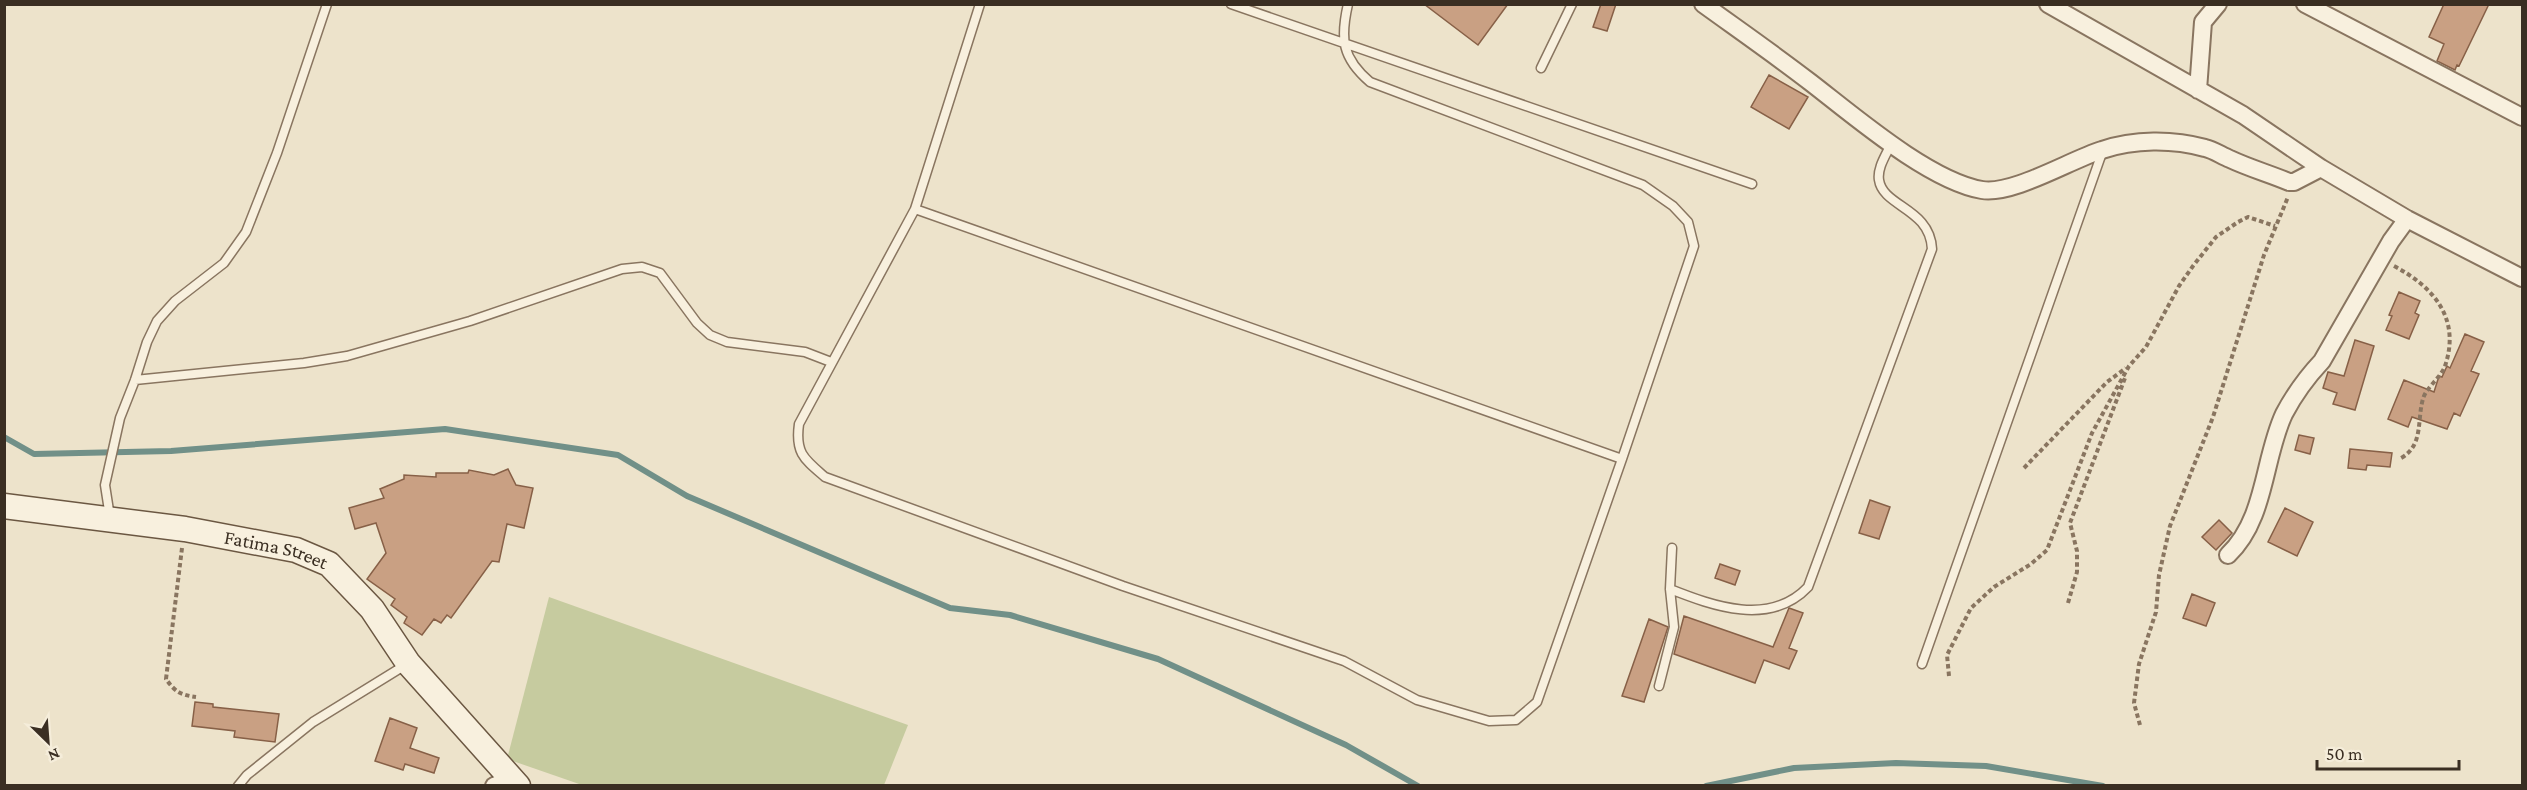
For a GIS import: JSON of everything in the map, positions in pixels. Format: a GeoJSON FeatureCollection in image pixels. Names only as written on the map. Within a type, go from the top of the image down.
{"type":"FeatureCollection","features":[{"type":"Feature","properties":{"kind":"street"},"geometry":{"type":"LineString","coordinates":[[1703,4],[1770,51],[1891,144],[1939,173],[1964,185],[1984,191],[2008,188],[2103,149],[2129,143],[2162,142],[2207,148],[2231,160],[2294,182],[2321,168]]}},
{"type":"Feature","properties":{"kind":"street"},"geometry":{"type":"LineString","coordinates":[[2048,4],[2243,115],[2321,168],[2407,219],[2523,278]]}},
{"type":"Feature","properties":{"kind":"street"},"geometry":{"type":"LineString","coordinates":[[2198,90],[2203,22],[2218,4]]}},
{"type":"Feature","properties":{"kind":"street"},"geometry":{"type":"LineString","coordinates":[[2304,4],[2523,117]]}},
{"type":"Feature","properties":{"kind":"street"},"geometry":{"type":"LineString","coordinates":[[2228,555],[2236,547],[2253,516],[2284,415],[2306,378],[2322,361],[2380,259],[2407,219]]}},
{"type":"Feature","properties":{"kind":"street","name":"Fatima Street"},"geometry":{"type":"LineString","coordinates":[[4,506],[185,529],[296,550],[329,564],[372,609],[408,663],[508,783]]}},
{"type":"Feature","properties":{"kind":"lane"},"geometry":{"type":"LineString","coordinates":[[111,520],[105,485],[120,418],[147,342],[157,321],[176,301],[224,263],[246,232],[281,142],[327,4]]}},
{"type":"Feature","properties":{"kind":"lane"},"geometry":{"type":"LineString","coordinates":[[980,4],[915,209],[799,424],[796,442],[806,461],[825,477],[1123,585],[1344,661],[1417,700],[1489,722],[1516,720],[1537,702],[1694,246],[1688,222],[1673,206],[1643,185],[1370,82],[1354,69],[1344,42],[1344,23],[1348,4]]}},
{"type":"Feature","properties":{"kind":"lane"},"geometry":{"type":"LineString","coordinates":[[1231,4],[1752,184]]}},
{"type":"Feature","properties":{"kind":"lane"},"geometry":{"type":"LineString","coordinates":[[1541,68],[1572,4]]}},
{"type":"Feature","properties":{"kind":"lane"},"geometry":{"type":"LineString","coordinates":[[1670,589],[1709,604],[1748,610],[1784,604],[1797,598],[1808,587],[1932,249],[1931,236],[1925,223],[1889,195],[1879,181],[1880,169],[1891,144]]}},
{"type":"Feature","properties":{"kind":"lane"},"geometry":{"type":"LineString","coordinates":[[1922,664],[2103,149]]}},
{"type":"Feature","properties":{"kind":"lane"},"geometry":{"type":"LineString","coordinates":[[915,209],[1622,459]]}},
{"type":"Feature","properties":{"kind":"lane"},"geometry":{"type":"LineString","coordinates":[[135,380],[304,363],[347,356],[470,321],[622,268],[642,267],[660,273],[697,323],[710,335],[728,342],[805,351],[831,362]]}},
{"type":"Feature","properties":{"kind":"lane"},"geometry":{"type":"LineString","coordinates":[[1659,686],[1674,627],[1670,589],[1672,548]]}},
{"type":"Feature","properties":{"kind":"lane"},"geometry":{"type":"LineString","coordinates":[[238,786],[255,769],[313,722],[408,663]]}},
{"type":"Feature","properties":{"kind":"path"},"geometry":{"type":"LineString","coordinates":[[2140,725],[2134,703],[2139,664],[2156,612],[2159,575],[2170,526],[2213,417],[2275,226],[2294,182]]}},
{"type":"Feature","properties":{"kind":"path"},"geometry":{"type":"LineString","coordinates":[[2024,468],[2107,382],[2129,366],[2146,347],[2179,286],[2216,237],[2248,217],[2275,226]]}},
{"type":"Feature","properties":{"kind":"path"},"geometry":{"type":"LineString","coordinates":[[2380,259],[2404,272],[2432,292],[2448,322],[2450,345],[2444,369],[2424,396],[2420,432],[2408,455],[2401,458]]}},
{"type":"Feature","properties":{"kind":"path"},"geometry":{"type":"LineString","coordinates":[[2068,603],[2077,572],[2077,551],[2070,523],[2129,366]]}},
{"type":"Feature","properties":{"kind":"path"},"geometry":{"type":"LineString","coordinates":[[1949,676],[1947,655],[1971,608],[1994,587],[2014,576],[2047,550],[2092,434],[2129,366]]}},
{"type":"Feature","properties":{"kind":"path"},"geometry":{"type":"LineString","coordinates":[[184,537],[166,679],[175,692],[196,697]]}},
{"type":"Feature","properties":{"kind":"green space"},"geometry":{"type":"Polygon","coordinates":[[[549,597],[908,725],[884,785],[582,785],[507,759],[549,597]]]}},
{"type":"Feature","properties":{"kind":"building"},"geometry":{"type":"Polygon","coordinates":[[[1424,4],[1508,4],[1478,45],[1424,4]]]}},
{"type":"Feature","properties":{"kind":"building"},"geometry":{"type":"Polygon","coordinates":[[[1601,4],[1616,4],[1607,31],[1593,27],[1601,4]]]}},
{"type":"Feature","properties":{"kind":"building"},"geometry":{"type":"Polygon","coordinates":[[[2444,4],[2489,4],[2455,70],[2437,61],[2444,44],[2429,37],[2444,4]]]}},
{"type":"Feature","properties":{"kind":"building"},"geometry":{"type":"Polygon","coordinates":[[[1769,75],[1808,97],[1789,129],[1751,107],[1769,75]]]}},
{"type":"Feature","properties":{"kind":"building"},"geometry":{"type":"Polygon","coordinates":[[[2399,292],[2420,301],[2415,313],[2419,315],[2409,339],[2386,330],[2392,316],[2389,315],[2399,292]]]}},
{"type":"Feature","properties":{"kind":"building"},"geometry":{"type":"Polygon","coordinates":[[[2465,334],[2484,342],[2471,371],[2479,374],[2460,416],[2454,413],[2447,429],[2412,417],[2408,427],[2388,419],[2404,380],[2434,392],[2439,376],[2442,377],[2447,366],[2450,368],[2465,334]]]}},
{"type":"Feature","properties":{"kind":"building"},"geometry":{"type":"Polygon","coordinates":[[[2355,340],[2374,346],[2355,410],[2333,404],[2337,393],[2323,388],[2328,372],[2344,376],[2355,340]]]}},
{"type":"Feature","properties":{"kind":"building"},"geometry":{"type":"Polygon","coordinates":[[[2299,435],[2314,438],[2310,454],[2295,450],[2299,435]]]}},
{"type":"Feature","properties":{"kind":"building"},"geometry":{"type":"Polygon","coordinates":[[[2350,449],[2392,453],[2390,467],[2367,465],[2366,470],[2348,468],[2350,449]]]}},
{"type":"Feature","properties":{"kind":"building"},"geometry":{"type":"Polygon","coordinates":[[[508,469],[516,485],[533,488],[524,528],[507,524],[499,562],[492,561],[451,618],[447,615],[441,623],[434,619],[422,635],[404,623],[407,617],[391,605],[395,599],[367,579],[386,553],[376,523],[355,529],[349,508],[384,498],[380,489],[404,479],[404,475],[436,477],[436,473],[468,473],[469,470],[494,475],[508,469]]]}},
{"type":"Feature","properties":{"kind":"building"},"geometry":{"type":"Polygon","coordinates":[[[1870,500],[1890,507],[1879,539],[1859,533],[1870,500]]]}},
{"type":"Feature","properties":{"kind":"building"},"geometry":{"type":"Polygon","coordinates":[[[2285,508],[2313,522],[2297,556],[2268,542],[2285,508]]]}},
{"type":"Feature","properties":{"kind":"building"},"geometry":{"type":"Polygon","coordinates":[[[2219,520],[2232,533],[2216,550],[2202,537],[2219,520]]]}},
{"type":"Feature","properties":{"kind":"building"},"geometry":{"type":"Polygon","coordinates":[[[1720,564],[1740,571],[1735,585],[1715,578],[1720,564]]]}},
{"type":"Feature","properties":{"kind":"building"},"geometry":{"type":"Polygon","coordinates":[[[2192,594],[2215,603],[2206,626],[2183,618],[2192,594]]]}},
{"type":"Feature","properties":{"kind":"building"},"geometry":{"type":"Polygon","coordinates":[[[1789,608],[1803,613],[1789,648],[1797,651],[1789,669],[1764,660],[1755,683],[1674,654],[1684,616],[1773,647],[1789,608]]]}},
{"type":"Feature","properties":{"kind":"building"},"geometry":{"type":"Polygon","coordinates":[[[1649,619],[1668,627],[1644,702],[1622,696],[1649,619]]]}},
{"type":"Feature","properties":{"kind":"building"},"geometry":{"type":"Polygon","coordinates":[[[195,702],[213,704],[213,707],[279,714],[275,742],[234,737],[235,731],[192,726],[195,702]]]}},
{"type":"Feature","properties":{"kind":"building"},"geometry":{"type":"Polygon","coordinates":[[[390,718],[417,728],[410,748],[439,758],[434,773],[405,764],[403,770],[375,761],[390,718]]]}},
{"type":"Feature","properties":{"kind":"waterway"},"geometry":{"type":"LineString","coordinates":[[4,437],[34,454],[171,451],[445,429],[618,455],[687,496],[950,608],[1010,615],[1158,659],[1346,745],[1418,786]]}},
{"type":"Feature","properties":{"kind":"waterway"},"geometry":{"type":"LineString","coordinates":[[1706,786],[1794,768],[1896,763],[1986,766],[2103,786]]}}]}
